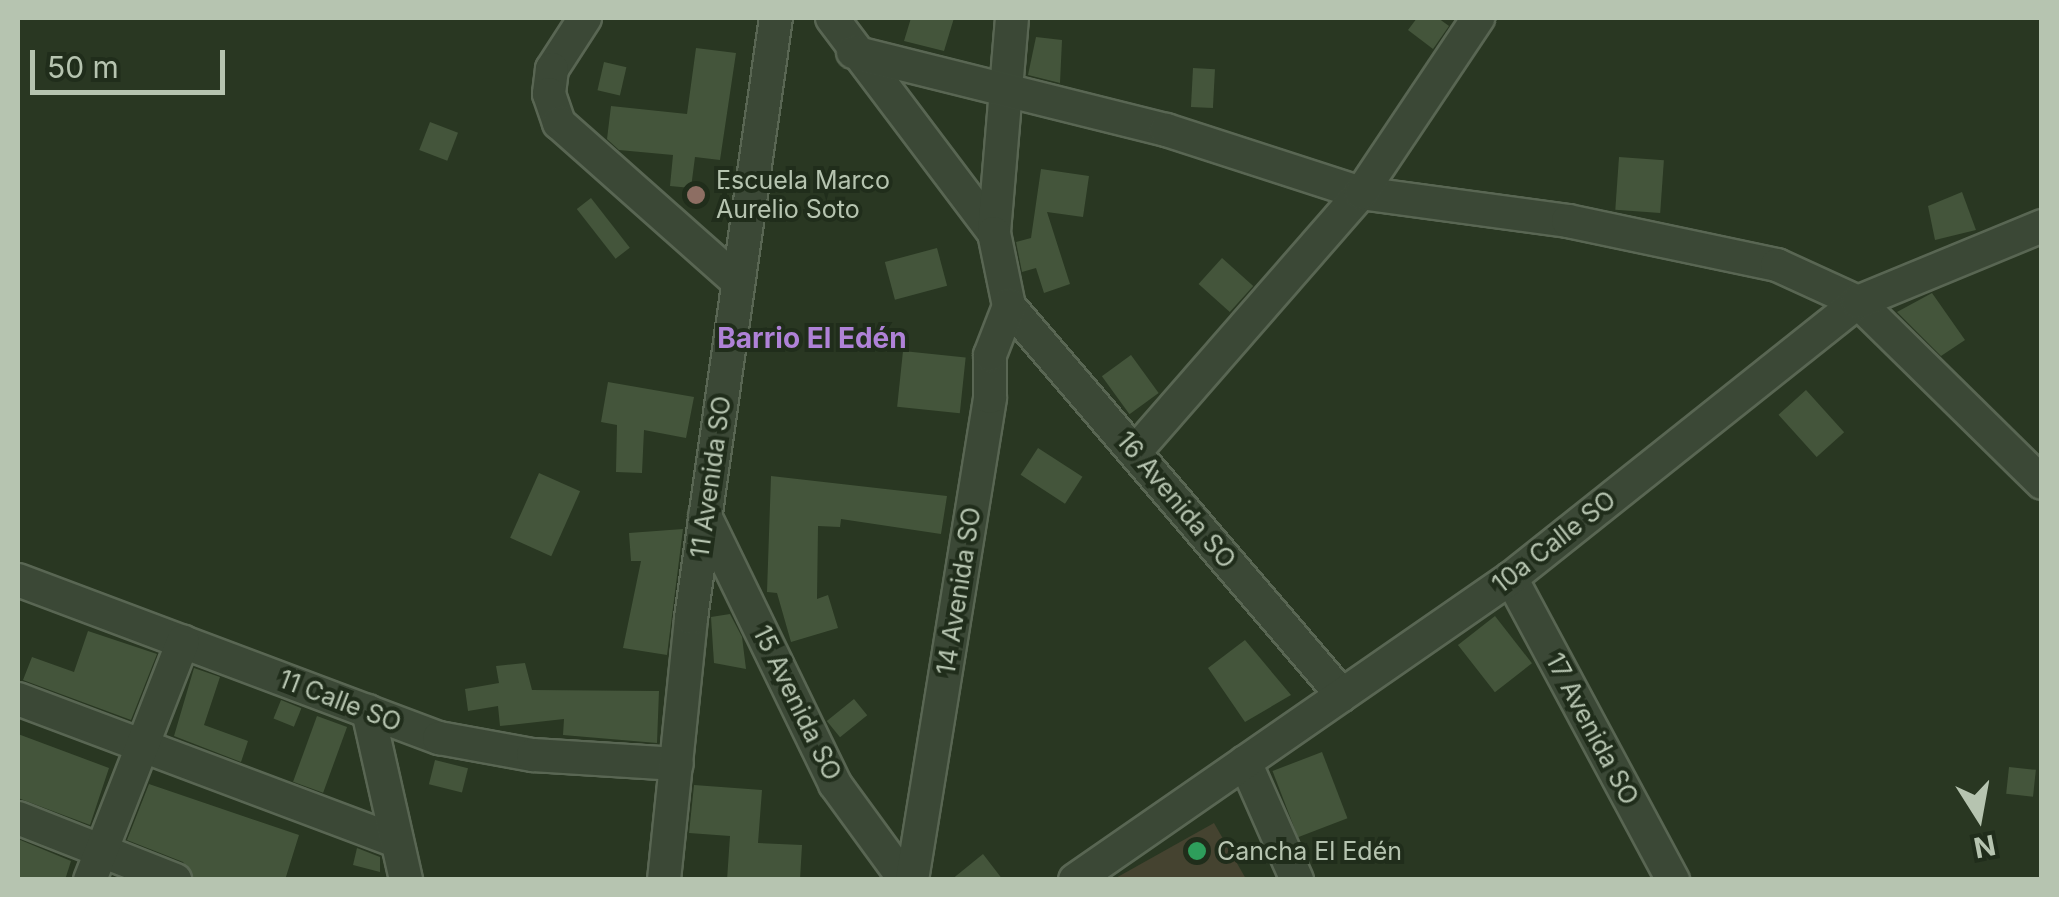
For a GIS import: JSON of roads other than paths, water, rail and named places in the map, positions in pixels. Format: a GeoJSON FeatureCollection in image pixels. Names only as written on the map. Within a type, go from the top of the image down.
{"type":"FeatureCollection","features":[{"type":"Feature","properties":{"kind":"street"},"geometry":{"type":"LineString","coordinates":[[585,18],[552,69],[549,94],[559,124],[738,282]]}},
{"type":"Feature","properties":{"kind":"street","name":"11 Avenida SO"},"geometry":{"type":"LineString","coordinates":[[664,880],[705,516],[776,18]]}},
{"type":"Feature","properties":{"kind":"street"},"geometry":{"type":"LineString","coordinates":[[832,18],[853,52],[994,233]]}},
{"type":"Feature","properties":{"kind":"street"},"geometry":{"type":"LineString","coordinates":[[1010,306],[994,233],[1012,18]]}},
{"type":"Feature","properties":{"kind":"street"},"geometry":{"type":"LineString","coordinates":[[1135,452],[1361,193],[1478,18]]}},
{"type":"Feature","properties":{"kind":"street"},"geometry":{"type":"LineString","coordinates":[[853,52],[1166,130],[1361,193],[1568,222],[1777,265],[1858,302],[2042,483]]}},
{"type":"Feature","properties":{"kind":"street","name":"10a Calle SO"},"geometry":{"type":"LineString","coordinates":[[1076,880],[1510,578],[1858,302],[2042,226]]}},
{"type":"Feature","properties":{"kind":"street","name":"16 Avenida SO"},"geometry":{"type":"LineString","coordinates":[[1010,306],[1342,695]]}},
{"type":"Feature","properties":{"kind":"street","name":"14 Avenida SO"},"geometry":{"type":"LineString","coordinates":[[908,880],[990,398],[990,355],[1010,306]]}},
{"type":"Feature","properties":{"kind":"street","name":"15 Avenida SO"},"geometry":{"type":"LineString","coordinates":[[705,516],[835,784],[908,880]]}},
{"type":"Feature","properties":{"kind":"street","name":"17 Avenida SO"},"geometry":{"type":"LineString","coordinates":[[1510,578],[1673,880]]}},
{"type":"Feature","properties":{"kind":"street","name":"11 Calle SO"},"geometry":{"type":"LineString","coordinates":[[18,580],[440,738],[533,754],[676,764]]}},
{"type":"Feature","properties":{"kind":"street"},"geometry":{"type":"LineString","coordinates":[[96,865],[183,642]]}},
{"type":"Feature","properties":{"kind":"street"},"geometry":{"type":"LineString","coordinates":[[18,699],[396,841]]}},
{"type":"Feature","properties":{"kind":"street"},"geometry":{"type":"LineString","coordinates":[[368,710],[406,880]]}},
{"type":"Feature","properties":{"kind":"street"},"geometry":{"type":"LineString","coordinates":[[1245,762],[1297,880]]}},
{"type":"Feature","properties":{"kind":"street"},"geometry":{"type":"LineString","coordinates":[[18,818],[96,865],[175,880]]}},
{"type":"Feature","properties":{"kind":"place","name":"Escuela Marco Aurelio Soto"},"geometry":{"type":"Point","coordinates":[696,195]}},
{"type":"Feature","properties":{"kind":"place","name":"Cancha El Edén"},"geometry":{"type":"Point","coordinates":[1197,851]}},
{"type":"Feature","properties":{"kind":"district","name":"Barrio El Edén"},"geometry":{"type":"Point","coordinates":[812,338]}}]}
